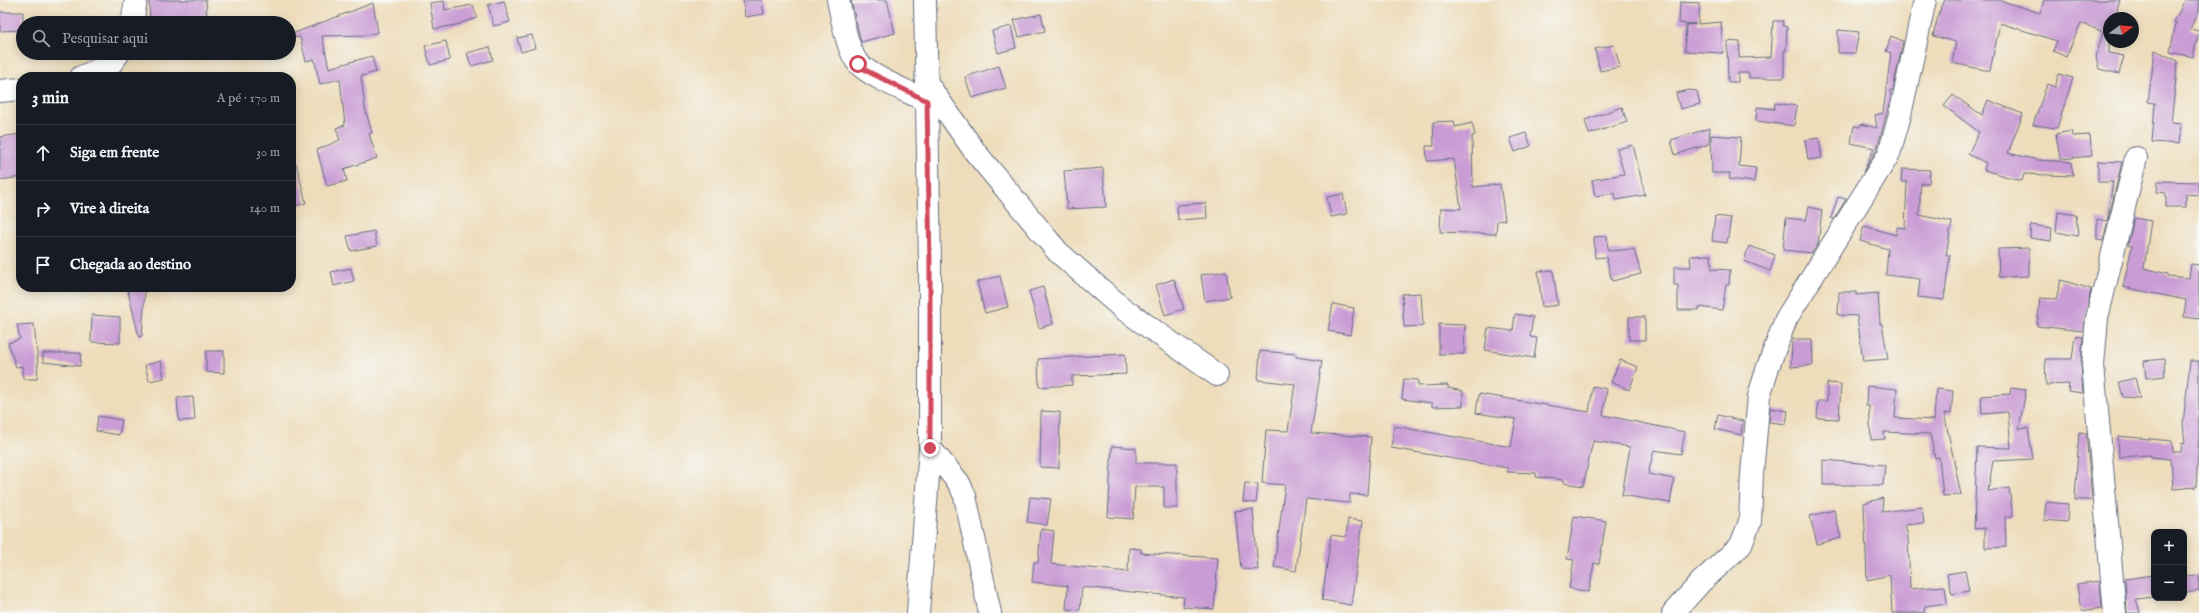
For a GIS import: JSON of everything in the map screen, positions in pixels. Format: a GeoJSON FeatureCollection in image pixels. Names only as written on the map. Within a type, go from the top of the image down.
{"type":"FeatureCollection","features":[{"type":"Feature","properties":{"kind":"street"},"geometry":{"type":"LineString","coordinates":[[133,16],[136,0]]}},
{"type":"Feature","properties":{"kind":"street"},"geometry":{"type":"LineString","coordinates":[[838,0],[848,42],[858,64],[867,71],[927,91],[976,154],[1058,252],[1122,308],[1217,375]]}},
{"type":"Feature","properties":{"kind":"street"},"geometry":{"type":"LineString","coordinates":[[918,613],[930,448],[930,264],[925,0]]}},
{"type":"Feature","properties":{"kind":"street"},"geometry":{"type":"LineString","coordinates":[[1673,613],[1701,582],[1741,545],[1750,522],[1752,474],[1759,396],[1768,367],[1786,319],[1889,154],[1900,115],[1925,0]]}},
{"type":"Feature","properties":{"kind":"street"},"geometry":{"type":"LineString","coordinates":[[93,72],[110,65],[114,60]]}},
{"type":"Feature","properties":{"kind":"street"},"geometry":{"type":"LineString","coordinates":[[0,91],[16,89]]}},
{"type":"Feature","properties":{"kind":"street"},"geometry":{"type":"LineString","coordinates":[[2115,613],[2093,365],[2097,318],[2136,158]]}},
{"type":"Feature","properties":{"kind":"street"},"geometry":{"type":"LineString","coordinates":[[930,448],[959,483],[966,496],[990,613]]}},
{"type":"Feature","properties":{"kind":"building"},"geometry":{"type":"Polygon","coordinates":[[[149,0],[206,0],[207,16],[150,16],[149,0]]]}},
{"type":"Feature","properties":{"kind":"building"},"geometry":{"type":"Polygon","coordinates":[[[743,0],[762,0],[764,14],[745,17],[743,0]]]}},
{"type":"Feature","properties":{"kind":"building"},"geometry":{"type":"Polygon","coordinates":[[[851,0],[887,0],[895,33],[861,42],[851,0]]]}},
{"type":"Feature","properties":{"kind":"building"},"geometry":{"type":"Polygon","coordinates":[[[1945,0],[1999,0],[2040,13],[2044,0],[2120,0],[2117,12],[2103,12],[2103,32],[2081,23],[2066,57],[2053,51],[2057,41],[2000,23],[1990,71],[1952,63],[1956,42],[1933,36],[1939,13],[1945,0]]]}},
{"type":"Feature","properties":{"kind":"building"},"geometry":{"type":"Polygon","coordinates":[[[2185,0],[2199,0],[2199,11],[2190,29],[2199,31],[2193,57],[2170,52],[2176,23],[2174,22],[2185,0]]]}},
{"type":"Feature","properties":{"kind":"building"},"geometry":{"type":"Polygon","coordinates":[[[444,1],[445,10],[473,5],[477,18],[461,24],[434,29],[430,3],[444,1]]]}},
{"type":"Feature","properties":{"kind":"building"},"geometry":{"type":"Polygon","coordinates":[[[504,1],[510,22],[494,26],[488,5],[504,1]]]}},
{"type":"Feature","properties":{"kind":"building"},"geometry":{"type":"Polygon","coordinates":[[[1680,2],[1700,3],[1698,24],[1721,22],[1723,53],[1685,51],[1686,25],[1696,24],[1679,23],[1680,2]]]}},
{"type":"Feature","properties":{"kind":"building"},"geometry":{"type":"Polygon","coordinates":[[[373,3],[378,32],[367,35],[322,36],[329,68],[372,56],[376,72],[361,76],[365,108],[372,133],[369,134],[377,158],[344,169],[347,181],[327,186],[317,150],[340,140],[336,128],[345,125],[340,79],[320,84],[314,59],[306,61],[300,37],[296,37],[296,32],[373,3]]]}},
{"type":"Feature","properties":{"kind":"building"},"geometry":{"type":"Polygon","coordinates":[[[0,12],[23,12],[23,16],[16,16],[16,30],[0,31],[0,12]]]}},
{"type":"Feature","properties":{"kind":"building"},"geometry":{"type":"Polygon","coordinates":[[[1041,14],[1045,31],[1019,37],[1014,20],[1041,14]]]}},
{"type":"Feature","properties":{"kind":"building"},"geometry":{"type":"Polygon","coordinates":[[[1773,21],[1783,21],[1783,26],[1787,27],[1786,51],[1784,51],[1784,78],[1749,78],[1749,73],[1738,73],[1738,82],[1728,82],[1727,41],[1740,42],[1739,58],[1771,57],[1773,21]]]}},
{"type":"Feature","properties":{"kind":"building"},"geometry":{"type":"Polygon","coordinates":[[[1011,26],[1016,48],[998,53],[992,31],[1011,26]]]}},
{"type":"Feature","properties":{"kind":"building"},"geometry":{"type":"Polygon","coordinates":[[[1838,30],[1859,32],[1855,53],[1838,53],[1838,30]]]}},
{"type":"Feature","properties":{"kind":"building"},"geometry":{"type":"Polygon","coordinates":[[[2103,32],[2103,48],[2109,48],[2109,53],[2124,56],[2119,74],[2099,69],[2096,57],[2103,32]]]}},
{"type":"Feature","properties":{"kind":"building"},"geometry":{"type":"Polygon","coordinates":[[[532,35],[535,48],[521,52],[517,38],[532,35]]]}},
{"type":"Feature","properties":{"kind":"building"},"geometry":{"type":"Polygon","coordinates":[[[1891,36],[1903,41],[1893,90],[1890,90],[1891,97],[1877,149],[1863,172],[1874,148],[1851,143],[1854,126],[1860,127],[1861,124],[1877,128],[1875,115],[1883,113],[1891,53],[1886,51],[1891,36]]]}},
{"type":"Feature","properties":{"kind":"building"},"geometry":{"type":"Polygon","coordinates":[[[446,41],[450,60],[430,65],[425,46],[446,41]]]}},
{"type":"Feature","properties":{"kind":"building"},"geometry":{"type":"Polygon","coordinates":[[[1614,45],[1620,67],[1600,71],[1595,49],[1614,45]]]}},
{"type":"Feature","properties":{"kind":"building"},"geometry":{"type":"Polygon","coordinates":[[[490,47],[493,60],[471,66],[467,53],[490,47]]]}},
{"type":"Feature","properties":{"kind":"building"},"geometry":{"type":"Polygon","coordinates":[[[2155,50],[2178,61],[2171,123],[2181,124],[2179,144],[2152,142],[2155,103],[2148,102],[2155,50]]]}},
{"type":"Feature","properties":{"kind":"building"},"geometry":{"type":"Polygon","coordinates":[[[999,66],[1006,88],[972,98],[965,77],[999,66]]]}},
{"type":"Feature","properties":{"kind":"building"},"geometry":{"type":"Polygon","coordinates":[[[2059,74],[2073,78],[2057,128],[2033,125],[2047,84],[2055,87],[2059,74]]]}},
{"type":"Feature","properties":{"kind":"building"},"geometry":{"type":"Polygon","coordinates":[[[1689,90],[1697,91],[1700,104],[1680,109],[1676,93],[1689,90]]]}},
{"type":"Feature","properties":{"kind":"building"},"geometry":{"type":"Polygon","coordinates":[[[1953,95],[1982,115],[1988,100],[2023,114],[2008,153],[2038,160],[2071,162],[2073,176],[2024,174],[2022,181],[1984,170],[1986,163],[1968,154],[1979,132],[1944,106],[1953,95]]]}},
{"type":"Feature","properties":{"kind":"building"},"geometry":{"type":"Polygon","coordinates":[[[1775,103],[1797,106],[1794,126],[1756,121],[1757,107],[1774,109],[1775,103]]]}},
{"type":"Feature","properties":{"kind":"building"},"geometry":{"type":"Polygon","coordinates":[[[1622,107],[1627,122],[1589,134],[1585,120],[1622,107]]]}},
{"type":"Feature","properties":{"kind":"building"},"geometry":{"type":"Polygon","coordinates":[[[1454,121],[1455,127],[1472,123],[1475,135],[1472,136],[1473,187],[1500,184],[1505,220],[1497,221],[1496,234],[1440,232],[1441,208],[1461,209],[1454,159],[1427,161],[1426,146],[1434,146],[1433,122],[1454,121]]]}},
{"type":"Feature","properties":{"kind":"building"},"geometry":{"type":"Polygon","coordinates":[[[1710,128],[1709,144],[1675,155],[1671,140],[1710,128]]]}},
{"type":"Feature","properties":{"kind":"building"},"geometry":{"type":"Polygon","coordinates":[[[2071,131],[2072,136],[2090,135],[2092,156],[2060,159],[2056,134],[2071,131]]]}},
{"type":"Feature","properties":{"kind":"building"},"geometry":{"type":"Polygon","coordinates":[[[1526,133],[1531,146],[1515,152],[1510,138],[1526,133]]]}},
{"type":"Feature","properties":{"kind":"building"},"geometry":{"type":"Polygon","coordinates":[[[16,135],[16,178],[0,180],[0,137],[16,135]]]}},
{"type":"Feature","properties":{"kind":"building"},"geometry":{"type":"Polygon","coordinates":[[[1711,135],[1741,137],[1739,166],[1756,168],[1754,182],[1729,179],[1730,173],[1712,173],[1711,135]]]}},
{"type":"Feature","properties":{"kind":"building"},"geometry":{"type":"Polygon","coordinates":[[[1819,138],[1822,158],[1808,160],[1805,140],[1819,138]]]}},
{"type":"Feature","properties":{"kind":"building"},"geometry":{"type":"Polygon","coordinates":[[[1633,145],[1645,195],[1616,200],[1615,193],[1595,196],[1592,180],[1624,174],[1617,149],[1633,145]]]}},
{"type":"Feature","properties":{"kind":"building"},"geometry":{"type":"Polygon","coordinates":[[[2098,161],[2122,162],[2103,241],[2097,240],[2097,219],[2107,221],[2113,182],[2098,182],[2098,161]]]}},
{"type":"Feature","properties":{"kind":"building"},"geometry":{"type":"Polygon","coordinates":[[[296,163],[306,203],[296,206],[296,163]]]}},
{"type":"Feature","properties":{"kind":"building"},"geometry":{"type":"Polygon","coordinates":[[[1103,168],[1106,207],[1067,209],[1064,171],[1103,168]]]}},
{"type":"Feature","properties":{"kind":"building"},"geometry":{"type":"Polygon","coordinates":[[[1902,169],[1930,170],[1929,183],[1921,183],[1919,215],[1952,222],[1946,255],[1950,255],[1944,300],[1918,297],[1920,279],[1886,275],[1888,249],[1860,241],[1864,226],[1896,235],[1897,227],[1905,228],[1907,182],[1901,182],[1902,169]]]}},
{"type":"Feature","properties":{"kind":"building"},"geometry":{"type":"Polygon","coordinates":[[[2158,181],[2199,182],[2199,195],[2186,194],[2186,207],[2166,207],[2166,193],[2157,192],[2158,181]]]}},
{"type":"Feature","properties":{"kind":"building"},"geometry":{"type":"Polygon","coordinates":[[[1343,194],[1347,214],[1331,217],[1327,197],[1343,194]]]}},
{"type":"Feature","properties":{"kind":"building"},"geometry":{"type":"Polygon","coordinates":[[[1838,197],[1846,199],[1834,219],[1831,218],[1838,197]]]}},
{"type":"Feature","properties":{"kind":"building"},"geometry":{"type":"Polygon","coordinates":[[[1206,203],[1207,218],[1178,220],[1177,205],[1206,203]]]}},
{"type":"Feature","properties":{"kind":"building"},"geometry":{"type":"Polygon","coordinates":[[[1809,207],[1822,210],[1818,244],[1812,253],[1783,250],[1786,218],[1806,220],[1809,207]]]}},
{"type":"Feature","properties":{"kind":"building"},"geometry":{"type":"Polygon","coordinates":[[[2058,212],[2076,215],[2078,236],[2056,232],[2058,212]]]}},
{"type":"Feature","properties":{"kind":"building"},"geometry":{"type":"Polygon","coordinates":[[[1715,216],[1731,218],[1727,243],[1712,241],[1715,216]]]}},
{"type":"Feature","properties":{"kind":"building"},"geometry":{"type":"Polygon","coordinates":[[[2134,218],[2151,221],[2144,268],[2168,274],[2168,276],[2189,278],[2191,264],[2199,265],[2199,319],[2184,317],[2186,300],[2123,287],[2132,246],[2128,245],[2134,218]]]}},
{"type":"Feature","properties":{"kind":"building"},"geometry":{"type":"Polygon","coordinates":[[[2031,225],[2052,228],[2051,241],[2030,238],[2031,225]]]}},
{"type":"Feature","properties":{"kind":"building"},"geometry":{"type":"Polygon","coordinates":[[[374,231],[377,246],[351,251],[347,236],[374,231]]]}},
{"type":"Feature","properties":{"kind":"building"},"geometry":{"type":"Polygon","coordinates":[[[1607,236],[1608,251],[1634,249],[1641,274],[1612,281],[1606,257],[1595,258],[1594,237],[1607,236]]]}},
{"type":"Feature","properties":{"kind":"building"},"geometry":{"type":"Polygon","coordinates":[[[1749,246],[1775,255],[1770,271],[1744,261],[1749,246]]]}},
{"type":"Feature","properties":{"kind":"building"},"geometry":{"type":"Polygon","coordinates":[[[2029,248],[2029,276],[1999,277],[1998,249],[2029,248]]]}},
{"type":"Feature","properties":{"kind":"building"},"geometry":{"type":"Polygon","coordinates":[[[1711,255],[1712,269],[1730,270],[1729,285],[1726,285],[1722,310],[1699,307],[1699,310],[1678,310],[1678,285],[1674,285],[1674,267],[1691,267],[1690,256],[1711,255]]]}},
{"type":"Feature","properties":{"kind":"building"},"geometry":{"type":"Polygon","coordinates":[[[351,268],[354,281],[334,286],[331,272],[351,268]]]}},
{"type":"Feature","properties":{"kind":"building"},"geometry":{"type":"Polygon","coordinates":[[[1553,270],[1558,305],[1542,307],[1538,271],[1553,270]]]}},
{"type":"Feature","properties":{"kind":"building"},"geometry":{"type":"Polygon","coordinates":[[[1226,271],[1230,297],[1205,301],[1201,275],[1226,271]]]}},
{"type":"Feature","properties":{"kind":"building"},"geometry":{"type":"Polygon","coordinates":[[[1000,276],[1008,307],[985,313],[977,282],[1000,276]]]}},
{"type":"Feature","properties":{"kind":"building"},"geometry":{"type":"Polygon","coordinates":[[[1174,279],[1184,309],[1165,315],[1156,285],[1174,279]]]}},
{"type":"Feature","properties":{"kind":"building"},"geometry":{"type":"Polygon","coordinates":[[[2061,280],[2091,289],[2083,331],[2037,326],[2040,298],[2056,299],[2061,280]]]}},
{"type":"Feature","properties":{"kind":"building"},"geometry":{"type":"Polygon","coordinates":[[[1043,287],[1053,324],[1039,328],[1029,291],[1043,287]]]}},
{"type":"Feature","properties":{"kind":"building"},"geometry":{"type":"Polygon","coordinates":[[[128,292],[145,292],[142,336],[139,337],[128,292]]]}},
{"type":"Feature","properties":{"kind":"building"},"geometry":{"type":"Polygon","coordinates":[[[1839,292],[1856,292],[1856,295],[1878,293],[1880,324],[1882,324],[1888,359],[1863,361],[1857,316],[1838,315],[1839,292]]]}},
{"type":"Feature","properties":{"kind":"building"},"geometry":{"type":"Polygon","coordinates":[[[1421,293],[1423,326],[1404,327],[1402,294],[1421,293]]]}},
{"type":"Feature","properties":{"kind":"building"},"geometry":{"type":"Polygon","coordinates":[[[1333,304],[1354,308],[1350,335],[1328,331],[1333,304]]]}},
{"type":"Feature","properties":{"kind":"building"},"geometry":{"type":"Polygon","coordinates":[[[1515,314],[1533,317],[1530,337],[1537,338],[1534,358],[1485,350],[1488,328],[1513,331],[1515,314]]]}},
{"type":"Feature","properties":{"kind":"building"},"geometry":{"type":"Polygon","coordinates":[[[92,315],[120,317],[120,343],[91,342],[92,315]]]}},
{"type":"Feature","properties":{"kind":"building"},"geometry":{"type":"Polygon","coordinates":[[[1629,317],[1645,317],[1645,340],[1629,340],[1629,317]]]}},
{"type":"Feature","properties":{"kind":"building"},"geometry":{"type":"Polygon","coordinates":[[[34,324],[38,363],[37,379],[23,379],[22,366],[16,367],[8,343],[20,339],[17,325],[34,324]]]}},
{"type":"Feature","properties":{"kind":"building"},"geometry":{"type":"Polygon","coordinates":[[[1439,324],[1465,325],[1464,354],[1439,354],[1439,324]]]}},
{"type":"Feature","properties":{"kind":"building"},"geometry":{"type":"Polygon","coordinates":[[[2075,336],[2083,337],[2081,364],[2083,393],[2068,391],[2069,384],[2046,385],[2045,359],[2072,359],[2075,336]]]}},
{"type":"Feature","properties":{"kind":"building"},"geometry":{"type":"Polygon","coordinates":[[[1792,339],[1812,339],[1813,365],[1791,367],[1792,339]]]}},
{"type":"Feature","properties":{"kind":"building"},"geometry":{"type":"Polygon","coordinates":[[[206,351],[224,351],[224,373],[206,372],[206,351]]]}},
{"type":"Feature","properties":{"kind":"building"},"geometry":{"type":"Polygon","coordinates":[[[1260,351],[1296,354],[1296,357],[1322,361],[1311,433],[1371,437],[1367,495],[1350,494],[1350,503],[1306,499],[1296,571],[1274,567],[1285,485],[1262,483],[1266,430],[1288,431],[1295,384],[1258,380],[1260,351]]]}},
{"type":"Feature","properties":{"kind":"building"},"geometry":{"type":"Polygon","coordinates":[[[43,353],[81,353],[80,366],[43,362],[43,353]]]}},
{"type":"Feature","properties":{"kind":"building"},"geometry":{"type":"Polygon","coordinates":[[[1125,354],[1126,374],[1072,376],[1072,385],[1039,387],[1038,359],[1125,354]]]}},
{"type":"Feature","properties":{"kind":"building"},"geometry":{"type":"Polygon","coordinates":[[[2164,359],[2165,376],[2146,378],[2144,361],[2164,359]]]}},
{"type":"Feature","properties":{"kind":"building"},"geometry":{"type":"Polygon","coordinates":[[[1620,360],[1638,367],[1629,390],[1611,382],[1620,360]]]}},
{"type":"Feature","properties":{"kind":"building"},"geometry":{"type":"Polygon","coordinates":[[[161,361],[164,378],[149,381],[145,365],[161,361]]]}},
{"type":"Feature","properties":{"kind":"building"},"geometry":{"type":"Polygon","coordinates":[[[2190,361],[2199,361],[2199,436],[2196,487],[2173,489],[2171,459],[2151,457],[2151,455],[2119,457],[2118,436],[2172,441],[2173,452],[2181,452],[2182,442],[2185,443],[2183,424],[2190,361]]]}},
{"type":"Feature","properties":{"kind":"building"},"geometry":{"type":"Polygon","coordinates":[[[2135,378],[2140,398],[2123,397],[2119,382],[2135,378]]]}},
{"type":"Feature","properties":{"kind":"building"},"geometry":{"type":"Polygon","coordinates":[[[1404,379],[1418,380],[1418,386],[1448,385],[1448,388],[1463,391],[1463,406],[1432,407],[1432,403],[1402,399],[1404,379]]]}},
{"type":"Feature","properties":{"kind":"building"},"geometry":{"type":"Polygon","coordinates":[[[1827,383],[1841,384],[1839,419],[1817,418],[1818,401],[1827,401],[1827,383]]]}},
{"type":"Feature","properties":{"kind":"building"},"geometry":{"type":"Polygon","coordinates":[[[1593,386],[1607,389],[1603,415],[1685,432],[1681,454],[1654,450],[1648,474],[1674,479],[1670,503],[1622,495],[1630,447],[1593,441],[1583,486],[1564,483],[1564,480],[1536,477],[1536,473],[1507,472],[1508,468],[1391,448],[1394,426],[1511,447],[1516,419],[1476,413],[1479,394],[1589,412],[1593,386]]]}},
{"type":"Feature","properties":{"kind":"building"},"geometry":{"type":"Polygon","coordinates":[[[1867,386],[1897,389],[1895,418],[1934,420],[1936,389],[1953,391],[1951,414],[1944,413],[1961,495],[1943,496],[1939,457],[1935,458],[1930,434],[1884,432],[1885,439],[1871,440],[1869,406],[1866,406],[1867,386]]]}},
{"type":"Feature","properties":{"kind":"building"},"geometry":{"type":"Polygon","coordinates":[[[2011,388],[2026,390],[2019,429],[2028,428],[2033,459],[1993,461],[1988,491],[2009,488],[2013,516],[2005,517],[2006,547],[1985,548],[1985,528],[1974,529],[1977,447],[2011,448],[2008,412],[1982,414],[1981,396],[2010,394],[2011,388]]]}},
{"type":"Feature","properties":{"kind":"building"},"geometry":{"type":"Polygon","coordinates":[[[193,397],[195,420],[179,421],[177,398],[193,397]]]}},
{"type":"Feature","properties":{"kind":"building"},"geometry":{"type":"Polygon","coordinates":[[[1770,408],[1788,411],[1786,424],[1769,422],[1770,408]]]}},
{"type":"Feature","properties":{"kind":"building"},"geometry":{"type":"Polygon","coordinates":[[[1041,411],[1060,412],[1059,468],[1040,467],[1041,411]]]}},
{"type":"Feature","properties":{"kind":"building"},"geometry":{"type":"Polygon","coordinates":[[[1718,415],[1743,421],[1741,435],[1715,429],[1718,415]]]}},
{"type":"Feature","properties":{"kind":"building"},"geometry":{"type":"Polygon","coordinates":[[[98,416],[122,420],[119,435],[96,431],[98,416]]]}},
{"type":"Feature","properties":{"kind":"building"},"geometry":{"type":"Polygon","coordinates":[[[2079,432],[2086,433],[2092,500],[2075,500],[2079,432]]]}},
{"type":"Feature","properties":{"kind":"building"},"geometry":{"type":"Polygon","coordinates":[[[1112,446],[1136,448],[1136,463],[1177,463],[1177,508],[1164,508],[1164,487],[1135,487],[1133,519],[1108,517],[1112,446]]]}},
{"type":"Feature","properties":{"kind":"building"},"geometry":{"type":"Polygon","coordinates":[[[1823,460],[1885,465],[1883,485],[1823,485],[1823,460]]]}},
{"type":"Feature","properties":{"kind":"building"},"geometry":{"type":"Polygon","coordinates":[[[1245,483],[1258,484],[1256,503],[1243,502],[1245,483]]]}},
{"type":"Feature","properties":{"kind":"building"},"geometry":{"type":"Polygon","coordinates":[[[1030,497],[1051,499],[1047,525],[1027,522],[1030,497]]]}},
{"type":"Feature","properties":{"kind":"building"},"geometry":{"type":"Polygon","coordinates":[[[1883,498],[1882,512],[1922,507],[1924,523],[1905,525],[1908,537],[1910,589],[1945,586],[1947,603],[1925,606],[1924,613],[1892,613],[1890,575],[1867,580],[1864,503],[1883,498]]]}},
{"type":"Feature","properties":{"kind":"building"},"geometry":{"type":"Polygon","coordinates":[[[2046,502],[2068,504],[2067,522],[2044,520],[2046,502]]]}},
{"type":"Feature","properties":{"kind":"building"},"geometry":{"type":"Polygon","coordinates":[[[1253,509],[1258,570],[1241,569],[1235,511],[1253,509]]]}},
{"type":"Feature","properties":{"kind":"building"},"geometry":{"type":"Polygon","coordinates":[[[1834,510],[1841,538],[1817,544],[1810,516],[1834,510]]]}},
{"type":"Feature","properties":{"kind":"building"},"geometry":{"type":"Polygon","coordinates":[[[1574,516],[1606,521],[1599,564],[1594,563],[1589,592],[1569,588],[1574,560],[1567,559],[1574,516]]]}},
{"type":"Feature","properties":{"kind":"building"},"geometry":{"type":"Polygon","coordinates":[[[1348,519],[1363,521],[1351,605],[1322,600],[1331,535],[1346,537],[1348,519]]]}},
{"type":"Feature","properties":{"kind":"building"},"geometry":{"type":"Polygon","coordinates":[[[1041,529],[1054,531],[1051,564],[1128,572],[1129,548],[1141,549],[1141,553],[1218,558],[1214,609],[1183,607],[1184,597],[1082,587],[1080,610],[1066,609],[1068,586],[1032,582],[1034,562],[1038,563],[1041,529]]]}},
{"type":"Feature","properties":{"kind":"building"},"geometry":{"type":"Polygon","coordinates":[[[1965,571],[1969,591],[1952,594],[1947,574],[1965,571]]]}},
{"type":"Feature","properties":{"kind":"building"},"geometry":{"type":"Polygon","coordinates":[[[2151,575],[2151,597],[2136,599],[2140,613],[2127,613],[2125,579],[2151,575]]]}},
{"type":"Feature","properties":{"kind":"building"},"geometry":{"type":"Polygon","coordinates":[[[2199,575],[2199,591],[2187,593],[2187,576],[2199,575]]]}},
{"type":"Feature","properties":{"kind":"building"},"geometry":{"type":"Polygon","coordinates":[[[2100,581],[2102,608],[2081,611],[2077,584],[2100,581]]]}},
{"type":"Feature","properties":{"kind":"route"},"geometry":{"type":"LineString","coordinates":[[858,64],[867,71],[927,101],[930,264],[930,448]]}}]}
